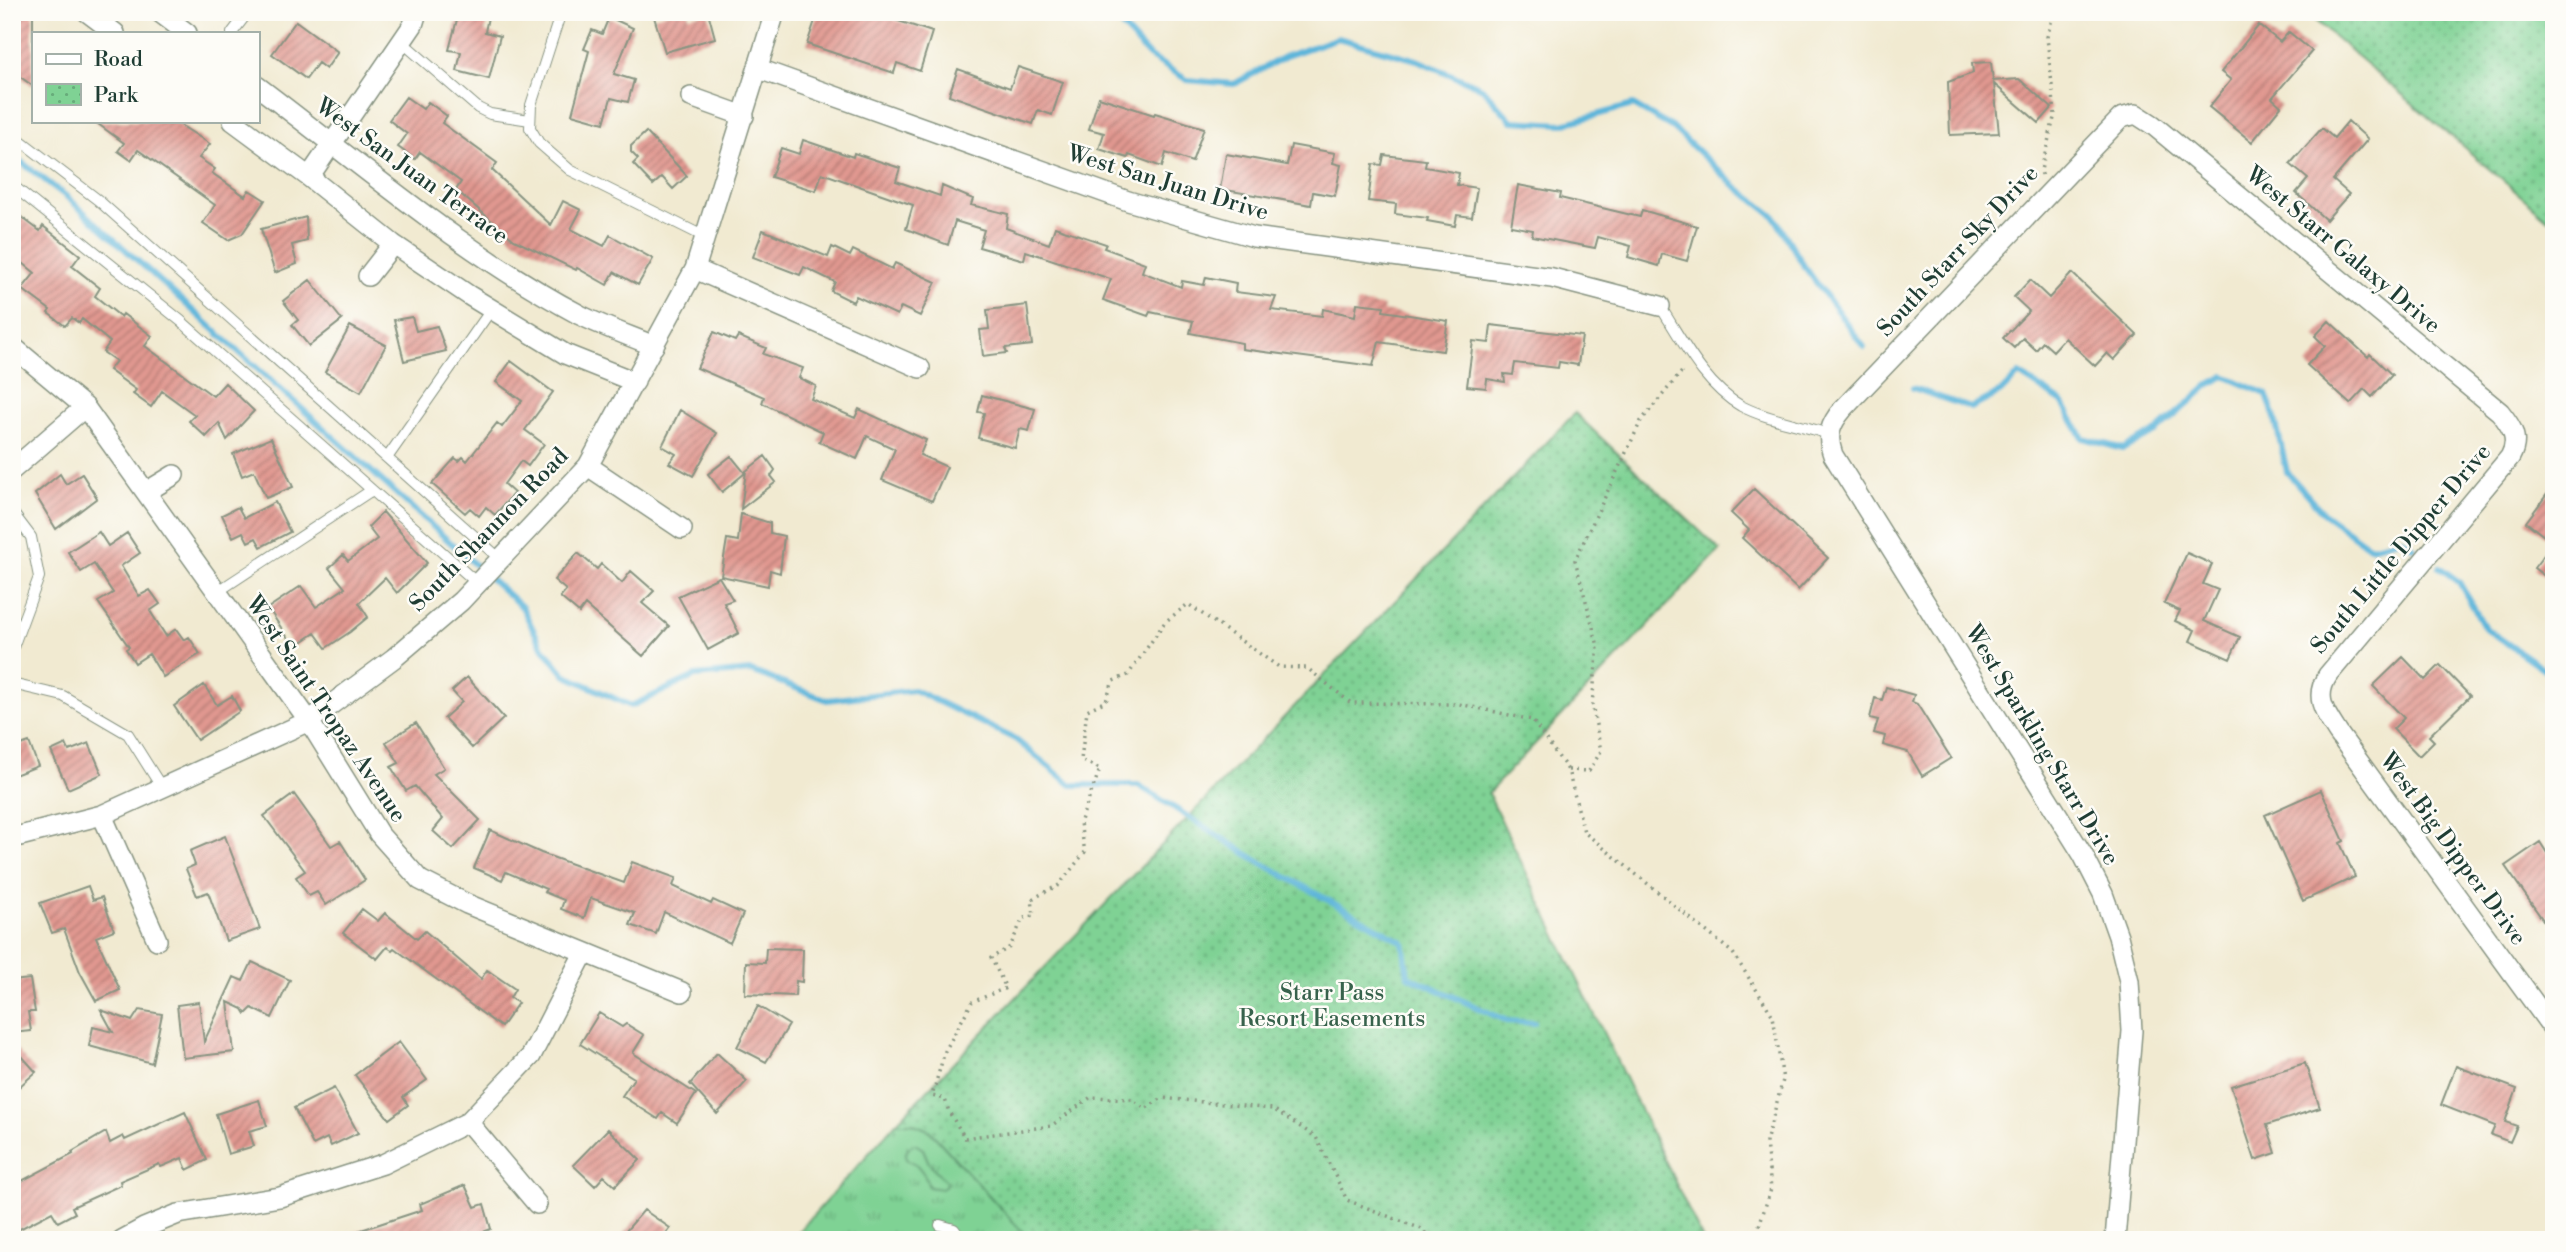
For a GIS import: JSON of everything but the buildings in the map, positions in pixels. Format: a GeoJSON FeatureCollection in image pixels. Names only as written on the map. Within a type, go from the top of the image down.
{"type":"FeatureCollection","features":[{"type":"Feature","properties":{"kind":"street"},"geometry":{"type":"LineString","coordinates":[[87,12],[114,32]]}},
{"type":"Feature","properties":{"kind":"street"},"geometry":{"type":"LineString","coordinates":[[159,12],[186,32]]}},
{"type":"Feature","properties":{"kind":"street"},"geometry":{"type":"LineString","coordinates":[[309,177],[413,25],[417,12]]}},
{"type":"Feature","properties":{"kind":"street","name":"South Shannon Road"},"geometry":{"type":"LineString","coordinates":[[12,838],[102,815],[309,720],[394,658],[461,601],[588,466],[695,270],[775,12]]}},
{"type":"Feature","properties":{"kind":"street","name":"West San Juan Drive"},"geometry":{"type":"LineString","coordinates":[[759,69],[1128,201],[1254,237],[1552,278],[1660,306]]}},
{"type":"Feature","properties":{"kind":"street","name":"West San Juan Terrace"},"geometry":{"type":"LineString","coordinates":[[259,88],[428,220],[583,316],[654,346]]}},
{"type":"Feature","properties":{"kind":"street"},"geometry":{"type":"LineString","coordinates":[[691,97],[744,116]]}},
{"type":"Feature","properties":{"kind":"street","name":"South Starr Sky Drive"},"geometry":{"type":"LineString","coordinates":[[1829,432],[1843,409],[2108,128],[2130,114]]}},
{"type":"Feature","properties":{"kind":"street","name":"West Starr Galaxy Drive"},"geometry":{"type":"LineString","coordinates":[[2130,114],[2136,114],[2153,125],[2500,412],[2512,427],[2514,436]]}},
{"type":"Feature","properties":{"kind":"street"},"geometry":{"type":"LineString","coordinates":[[234,122],[393,244],[491,310],[565,354],[635,382]]}},
{"type":"Feature","properties":{"kind":"street"},"geometry":{"type":"LineString","coordinates":[[368,276],[393,244]]}},
{"type":"Feature","properties":{"kind":"street"},"geometry":{"type":"LineString","coordinates":[[695,270],[920,368]]}},
{"type":"Feature","properties":{"kind":"street","name":"West Saint Tropaz Avenue"},"geometry":{"type":"LineString","coordinates":[[12,346],[85,407],[309,720],[379,834],[420,880],[467,904],[682,992]]}},
{"type":"Feature","properties":{"kind":"street"},"geometry":{"type":"LineString","coordinates":[[12,470],[85,407]]}},
{"type":"Feature","properties":{"kind":"street","name":"West Sparkling Starr Drive"},"geometry":{"type":"LineString","coordinates":[[1829,432],[1828,443],[1833,455],[2083,855],[2103,894],[2118,936],[2129,981],[2132,1031],[2115,1240]]}},
{"type":"Feature","properties":{"kind":"street","name":"South Little Dipper Drive"},"geometry":{"type":"LineString","coordinates":[[2320,693],[2328,675],[2510,457],[2516,442],[2514,436]]}},
{"type":"Feature","properties":{"kind":"street"},"geometry":{"type":"LineString","coordinates":[[588,466],[682,529]]}},
{"type":"Feature","properties":{"kind":"street"},"geometry":{"type":"LineString","coordinates":[[146,492],[174,475]]}},
{"type":"Feature","properties":{"kind":"street","name":"West Big Dipper Drive"},"geometry":{"type":"LineString","coordinates":[[2320,693],[2323,711],[2338,733],[2554,1030]]}},
{"type":"Feature","properties":{"kind":"street"},"geometry":{"type":"LineString","coordinates":[[102,815],[157,940]]}},
{"type":"Feature","properties":{"kind":"street"},"geometry":{"type":"LineString","coordinates":[[122,1240],[178,1214],[280,1198],[383,1164],[468,1122],[531,1056],[584,953]]}},
{"type":"Feature","properties":{"kind":"street"},"geometry":{"type":"LineString","coordinates":[[468,1122],[537,1204]]}},
{"type":"Feature","properties":{"kind":"lane"},"geometry":{"type":"LineString","coordinates":[[233,32],[248,12]]}},
{"type":"Feature","properties":{"kind":"lane"},"geometry":{"type":"LineString","coordinates":[[561,12],[531,105],[530,128],[539,143],[570,170],[705,237]]}},
{"type":"Feature","properties":{"kind":"lane"},"geometry":{"type":"LineString","coordinates":[[401,41],[478,108],[490,114],[530,120]]}},
{"type":"Feature","properties":{"kind":"lane"},"geometry":{"type":"LineString","coordinates":[[12,134],[98,200],[500,559]]}},
{"type":"Feature","properties":{"kind":"lane"},"geometry":{"type":"LineString","coordinates":[[12,184],[181,321],[478,583]]}},
{"type":"Feature","properties":{"kind":"lane"},"geometry":{"type":"LineString","coordinates":[[1660,306],[1712,383],[1740,405],[1768,417],[1829,432]]}},
{"type":"Feature","properties":{"kind":"lane"},"geometry":{"type":"LineString","coordinates":[[387,458],[491,310]]}},
{"type":"Feature","properties":{"kind":"lane"},"geometry":{"type":"LineString","coordinates":[[217,592],[372,490]]}},
{"type":"Feature","properties":{"kind":"lane"},"geometry":{"type":"LineString","coordinates":[[12,512],[32,537],[39,577],[12,650]]}},
{"type":"Feature","properties":{"kind":"lane"},"geometry":{"type":"LineString","coordinates":[[12,684],[62,696],[128,734],[162,788]]}},
{"type":"Feature","properties":{"kind":"lane"},"geometry":{"type":"LineString","coordinates":[[940,1225],[954,1229],[962,1240]]}},
{"type":"Feature","properties":{"kind":"path"},"geometry":{"type":"LineString","coordinates":[[2046,194],[2041,170],[2054,114],[2047,37],[2054,12]]}},
{"type":"Feature","properties":{"kind":"path"},"geometry":{"type":"LineString","coordinates":[[1568,770],[1589,771],[1601,751],[1592,704],[1598,646],[1575,560],[1641,421],[1694,356]]}},
{"type":"Feature","properties":{"kind":"path"},"geometry":{"type":"LineString","coordinates":[[1429,1240],[1424,1230],[1347,1200],[1316,1137],[1273,1109],[1162,1097],[1145,1109],[1132,1099],[1091,1097],[1051,1126],[965,1138],[949,1112],[945,1098],[932,1096],[945,1051],[972,1002],[1006,988],[991,958],[1010,947],[1023,918],[1034,916],[1032,899],[1059,884],[1085,852],[1080,823],[1100,768],[1081,760],[1087,710],[1106,701],[1113,681],[1128,675],[1165,622],[1188,604],[1279,667],[1307,668],[1351,703],[1459,704],[1532,720],[1568,770],[1584,832],[1733,953],[1773,1016],[1783,1080],[1766,1142],[1771,1189],[1756,1235],[1758,1240]]}},
{"type":"Feature","properties":{"kind":"green space"},"geometry":{"type":"Polygon","coordinates":[[[2305,12],[2554,12],[2554,224],[2305,12]]]}},
{"type":"Feature","properties":{"kind":"green space","name":"Starr Pass Resort Easements"},"geometry":{"type":"Polygon","coordinates":[[[1575,413],[1720,550],[1488,793],[1703,1240],[1030,1240],[929,1130],[912,1123],[896,1123],[1575,413]]]}},
{"type":"Feature","properties":{"kind":"green space"},"geometry":{"type":"Polygon","coordinates":[[[896,1123],[912,1123],[929,1130],[1030,1240],[791,1240],[896,1123]]]}},
{"type":"Feature","properties":{"kind":"green space"},"geometry":{"type":"Polygon","coordinates":[[[915,1144],[923,1149],[929,1163],[947,1183],[942,1189],[929,1187],[916,1164],[906,1159],[906,1153],[915,1144]]]}},
{"type":"Feature","properties":{"kind":"waterway"},"geometry":{"type":"LineString","coordinates":[[1109,12],[1149,56],[1187,80],[1234,84],[1286,56],[1338,38],[1417,60],[1482,88],[1512,121],[1563,124],[1633,105],[1673,128],[1733,184],[1774,216],[1804,266],[1864,347]]}},
{"type":"Feature","properties":{"kind":"waterway"},"geometry":{"type":"LineString","coordinates":[[12,155],[67,197],[522,607],[541,645],[565,675],[631,706],[695,676],[751,671],[827,700],[914,690],[1015,739],[1071,785],[1138,785],[1258,861],[1403,942],[1408,976],[1507,1021],[1534,1023]]}},
{"type":"Feature","properties":{"kind":"waterway"},"geometry":{"type":"LineString","coordinates":[[1913,388],[1971,408],[2001,392],[2019,374],[2062,402],[2083,438],[2123,449],[2157,431],[2210,384],[2225,376],[2266,394],[2274,414],[2287,472],[2324,514],[2370,547],[2402,539],[2414,548]]}},
{"type":"Feature","properties":{"kind":"waterway"},"geometry":{"type":"LineString","coordinates":[[2439,567],[2459,582],[2485,628],[2554,676]]}}]}
